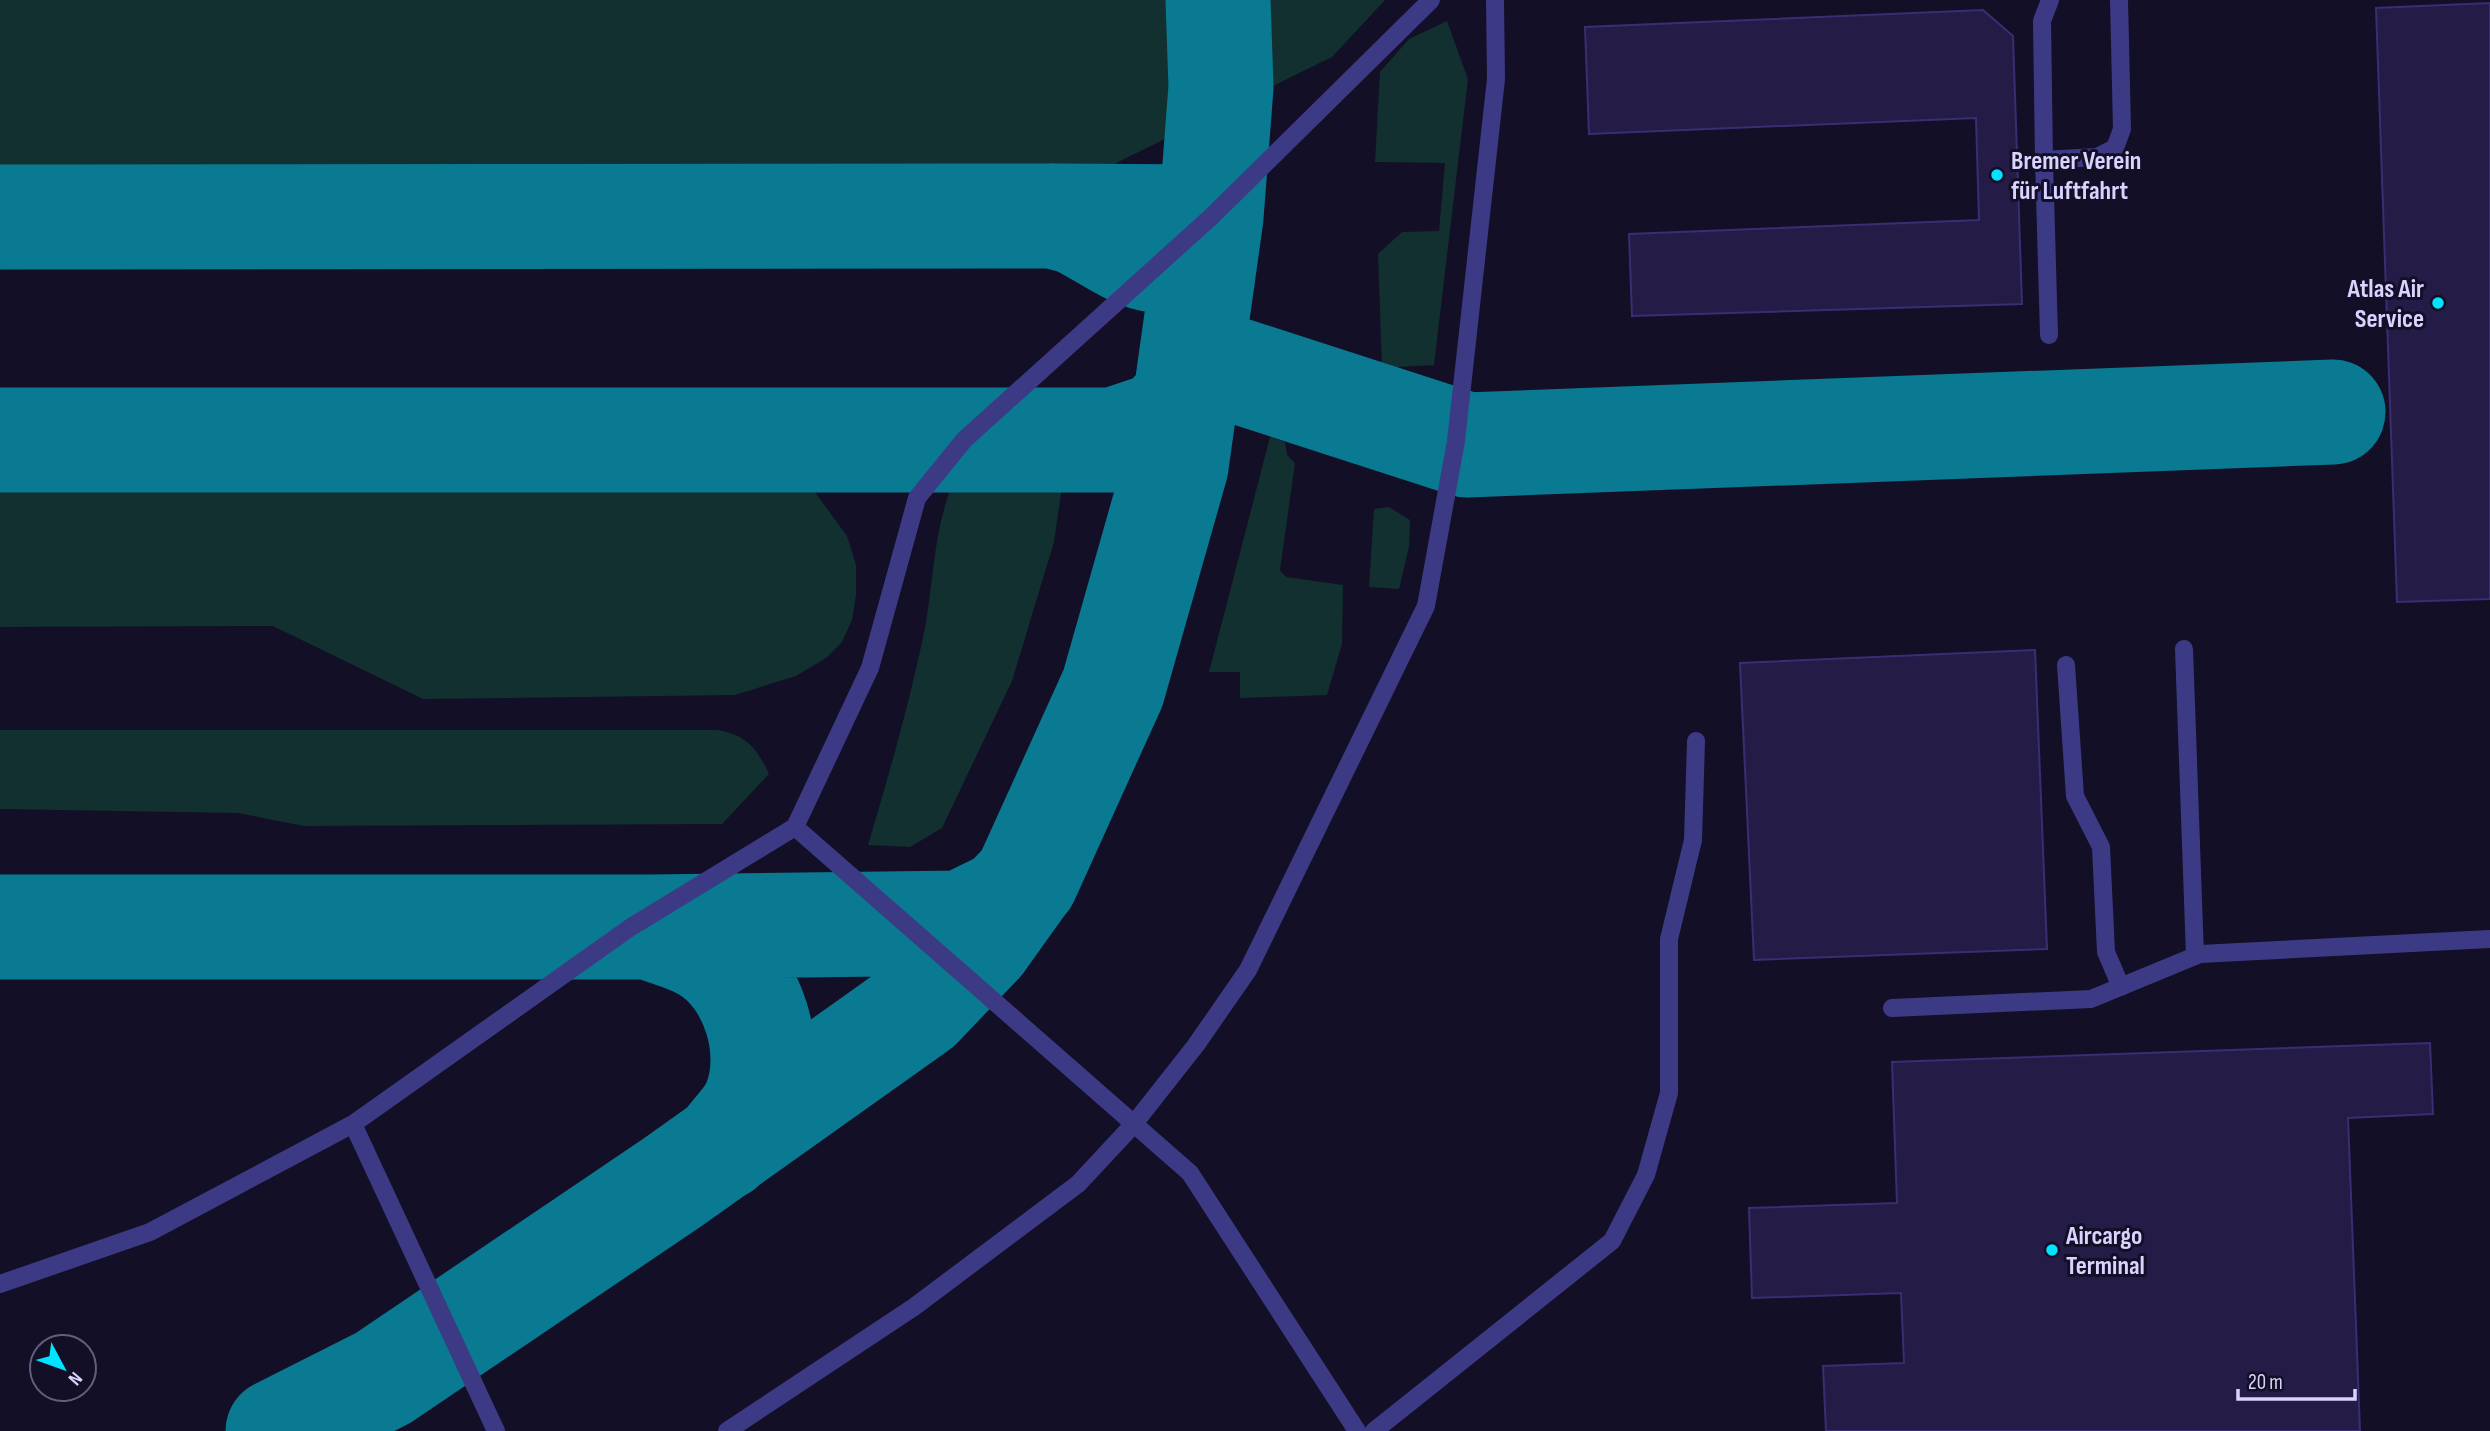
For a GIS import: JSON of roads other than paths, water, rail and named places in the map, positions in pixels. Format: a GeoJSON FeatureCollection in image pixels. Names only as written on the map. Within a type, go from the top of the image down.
{"type":"FeatureCollection","features":[{"type":"Feature","properties":{"kind":"lane"},"geometry":{"type":"LineString","coordinates":[[0,1284],[150,1231],[353,1124],[632,927],[795,827],[870,668],[918,498],[964,440],[1211,217],[1431,0]]}},
{"type":"Feature","properties":{"kind":"lane"},"geometry":{"type":"LineString","coordinates":[[727,1431],[914,1307],[1078,1184],[1133,1125],[1196,1045],[1248,970],[1426,606],[1458,428],[1496,79],[1495,0]]}},
{"type":"Feature","properties":{"kind":"lane"},"geometry":{"type":"LineString","coordinates":[[2049,335],[2042,21],[2050,0]]}},
{"type":"Feature","properties":{"kind":"lane"},"geometry":{"type":"LineString","coordinates":[[2044,160],[2097,157],[2115,148],[2122,129],[2119,0]]}},
{"type":"Feature","properties":{"kind":"lane"},"geometry":{"type":"LineString","coordinates":[[2184,649],[2195,956]]}},
{"type":"Feature","properties":{"kind":"lane"},"geometry":{"type":"LineString","coordinates":[[2066,665],[2075,796],[2101,847],[2106,952],[2121,987]]}},
{"type":"Feature","properties":{"kind":"lane"},"geometry":{"type":"LineString","coordinates":[[1374,1431],[1612,1241],[1646,1175],[1669,1094],[1669,939],[1693,840],[1696,741]]}},
{"type":"Feature","properties":{"kind":"lane"},"geometry":{"type":"LineString","coordinates":[[795,827],[1191,1173],[1357,1431]]}},
{"type":"Feature","properties":{"kind":"lane"},"geometry":{"type":"LineString","coordinates":[[1892,1008],[2091,999],[2195,956],[2490,939]]}},
{"type":"Feature","properties":{"kind":"lane"},"geometry":{"type":"LineString","coordinates":[[353,1124],[496,1431]]}},
{"type":"Feature","properties":{"kind":"place","name":"Bremer Verein für Luftfahrt"},"geometry":{"type":"Point","coordinates":[1997,175]}},
{"type":"Feature","properties":{"kind":"place","name":"Atlas Air Service"},"geometry":{"type":"Point","coordinates":[2438,303]}},
{"type":"Feature","properties":{"kind":"place","name":"Aircargo Terminal"},"geometry":{"type":"Point","coordinates":[2052,1250]}}]}
